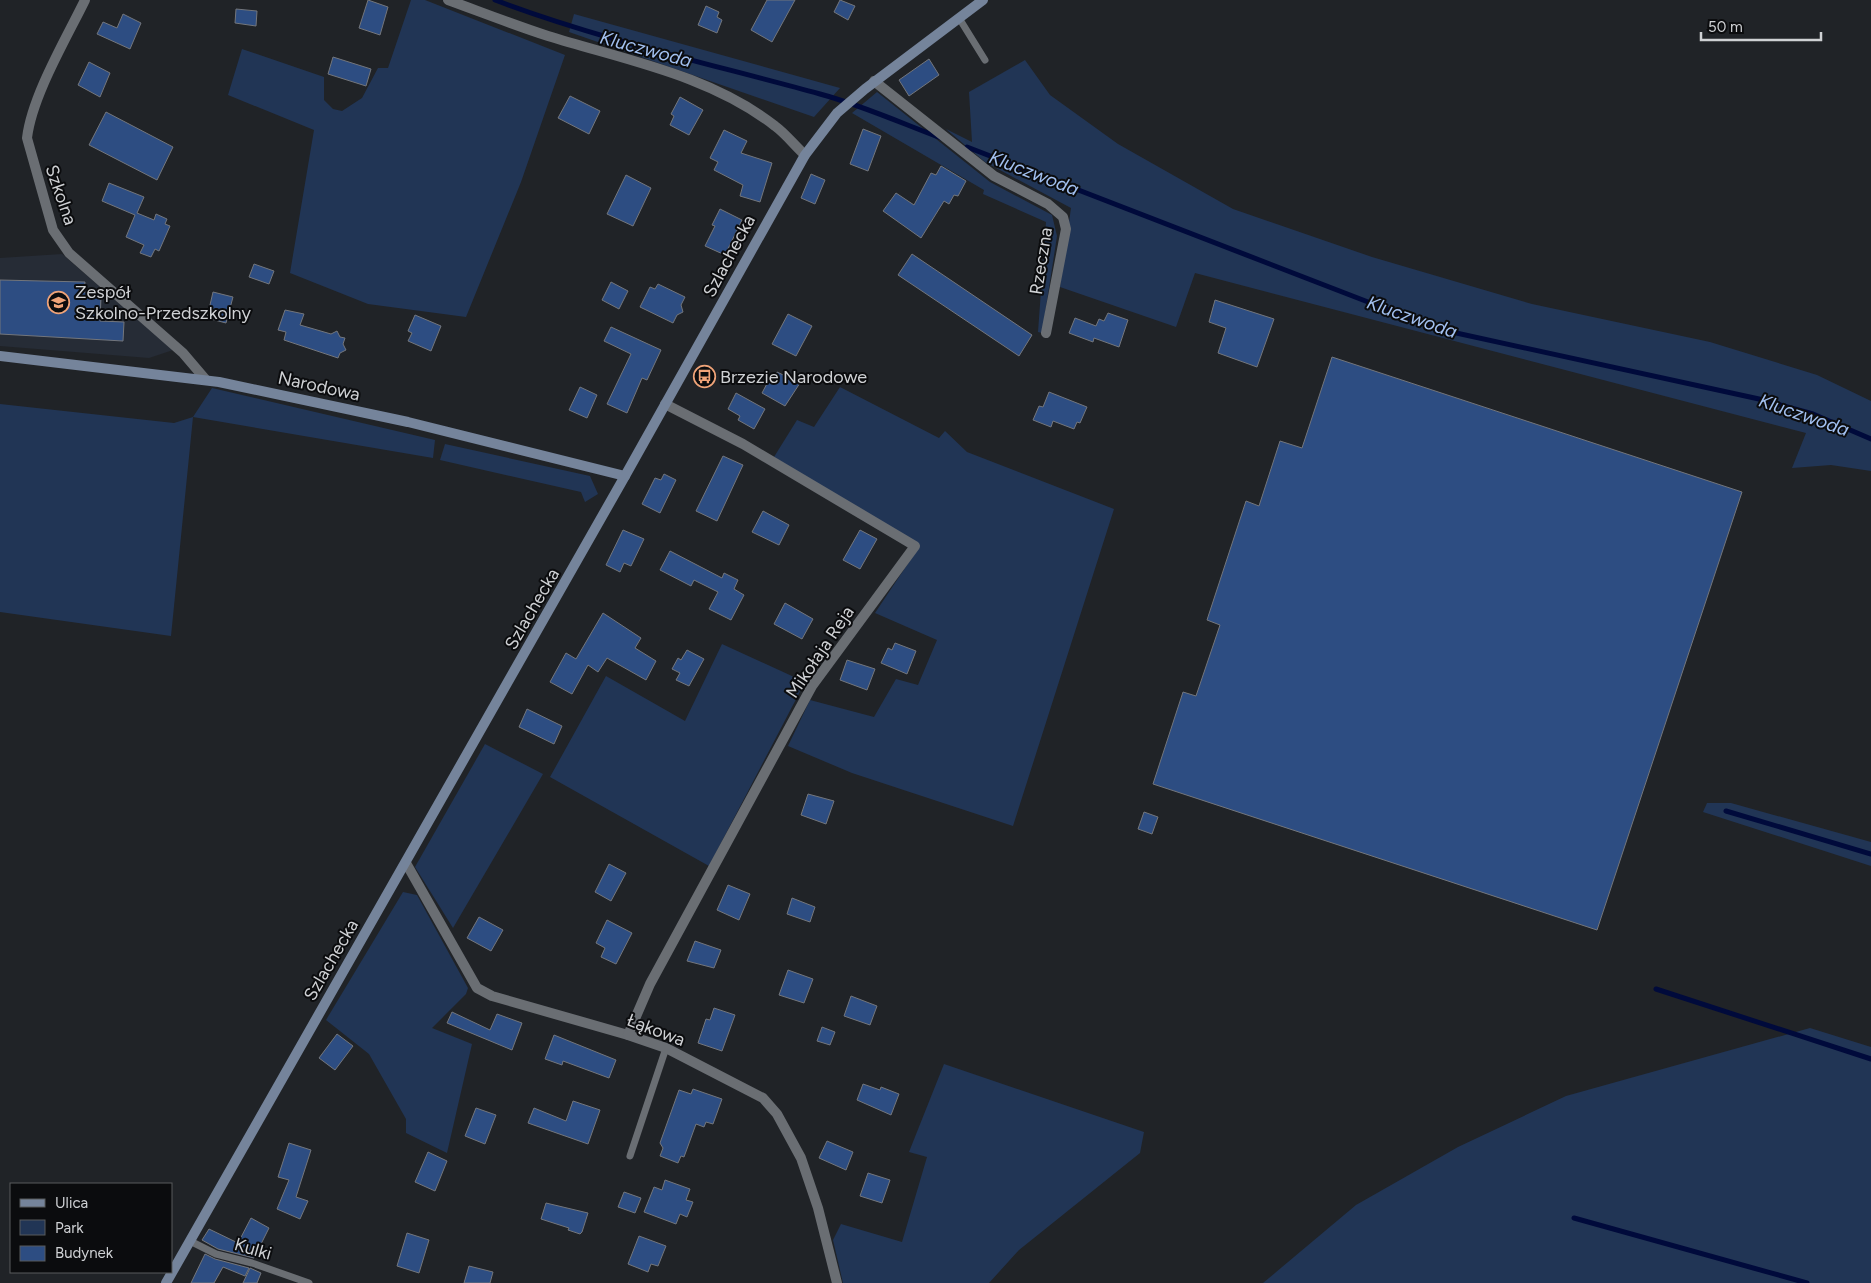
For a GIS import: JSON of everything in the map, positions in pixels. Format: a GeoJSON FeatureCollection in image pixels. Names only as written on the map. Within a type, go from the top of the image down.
{"type":"FeatureCollection","features":[{"type":"Feature","properties":{"kind":"street","name":"Szkolna"},"geometry":{"type":"LineString","coordinates":[[85,0],[36,101],[29,123],[27,138],[53,230],[69,253],[183,353],[206,380]]}},
{"type":"Feature","properties":{"kind":"street"},"geometry":{"type":"LineString","coordinates":[[448,0],[547,35],[670,72],[720,92],[776,126],[805,155]]}},
{"type":"Feature","properties":{"kind":"street","name":"Szlachecka"},"geometry":{"type":"LineString","coordinates":[[172,1272],[406,863],[805,155],[837,113],[874,81],[983,0]]}},
{"type":"Feature","properties":{"kind":"street","name":"Rzeczna"},"geometry":{"type":"LineString","coordinates":[[874,81],[994,176],[1048,204],[1063,217],[1066,229],[1046,333]]}},
{"type":"Feature","properties":{"kind":"street","name":"Narodowa"},"geometry":{"type":"LineString","coordinates":[[0,356],[206,380],[399,420],[625,476]]}},
{"type":"Feature","properties":{"kind":"street","name":"Mikołaja Reja"},"geometry":{"type":"LineString","coordinates":[[628,1035],[650,984],[812,686],[915,546],[744,444],[666,404]]}},
{"type":"Feature","properties":{"kind":"street","name":"Łąkowa"},"geometry":{"type":"LineString","coordinates":[[406,863],[477,988],[492,996],[628,1035],[666,1048],[763,1098],[772,1107],[801,1158],[818,1208],[837,1283]]}},
{"type":"Feature","properties":{"kind":"lane"},"geometry":{"type":"LineString","coordinates":[[959,18],[985,60]]}},
{"type":"Feature","properties":{"kind":"lane"},"geometry":{"type":"LineString","coordinates":[[630,1156],[666,1048]]}},
{"type":"Feature","properties":{"kind":"lane","name":"Kulki"},"geometry":{"type":"LineString","coordinates":[[190,1240],[216,1254],[252,1263],[309,1283]]}},
{"type":"Feature","properties":{"kind":"shaded area","name":"Zespół Szkolno-Przedszkolny"},"geometry":{"type":"Polygon","coordinates":[[[62,254],[173,350],[149,358],[0,346],[0,258],[62,254]]]}},
{"type":"Feature","properties":{"kind":"green space"},"geometry":{"type":"Polygon","coordinates":[[[411,0],[425,0],[565,55],[521,182],[466,317],[368,304],[290,273],[314,130],[228,95],[242,49],[324,77],[324,100],[333,109],[342,111],[362,98],[378,68],[388,68],[411,0]]]}},
{"type":"Feature","properties":{"kind":"green space"},"geometry":{"type":"Polygon","coordinates":[[[574,14],[840,88],[814,117],[569,32],[574,14]]]}},
{"type":"Feature","properties":{"kind":"green space"},"geometry":{"type":"Polygon","coordinates":[[[1025,60],[1050,95],[1118,144],[1233,209],[1372,257],[1532,304],[1710,342],[1817,375],[1871,401],[1871,471],[1831,465],[1792,468],[1806,433],[1195,273],[1176,327],[1060,287],[1071,208],[985,162],[946,129],[972,142],[969,92],[1025,60]]]}},
{"type":"Feature","properties":{"kind":"green space"},"geometry":{"type":"Polygon","coordinates":[[[877,92],[990,182],[1052,215],[1057,236],[1042,333],[1038,332],[1046,222],[983,194],[984,190],[852,113],[877,92]]]}},
{"type":"Feature","properties":{"kind":"green space"},"geometry":{"type":"Polygon","coordinates":[[[840,387],[939,438],[945,431],[967,452],[1114,509],[1013,826],[852,773],[788,746],[810,700],[874,717],[896,679],[918,685],[937,640],[875,613],[919,547],[774,457],[797,420],[814,427],[840,387]]]}},
{"type":"Feature","properties":{"kind":"green space"},"geometry":{"type":"Polygon","coordinates":[[[212,388],[435,440],[433,458],[193,417],[212,388]]]}},
{"type":"Feature","properties":{"kind":"green space"},"geometry":{"type":"Polygon","coordinates":[[[0,404],[174,423],[193,417],[171,636],[0,612],[0,404]]]}},
{"type":"Feature","properties":{"kind":"green space"},"geometry":{"type":"Polygon","coordinates":[[[445,444],[590,476],[598,494],[585,502],[581,492],[440,460],[445,444]]]}},
{"type":"Feature","properties":{"kind":"green space"},"geometry":{"type":"Polygon","coordinates":[[[722,644],[805,682],[709,866],[550,777],[606,676],[685,721],[722,644]]]}},
{"type":"Feature","properties":{"kind":"green space"},"geometry":{"type":"Polygon","coordinates":[[[485,744],[543,774],[453,928],[415,867],[485,744]]]}},
{"type":"Feature","properties":{"kind":"green space"},"geometry":{"type":"Polygon","coordinates":[[[1707,803],[1731,803],[1871,842],[1871,866],[1703,812],[1707,803]]]}},
{"type":"Feature","properties":{"kind":"green space"},"geometry":{"type":"Polygon","coordinates":[[[403,892],[417,895],[468,988],[466,994],[432,1028],[472,1044],[447,1153],[406,1133],[406,1119],[369,1054],[326,1020],[403,892]]]}},
{"type":"Feature","properties":{"kind":"green space"},"geometry":{"type":"Polygon","coordinates":[[[1810,1028],[1871,1047],[1871,1283],[1263,1283],[1356,1205],[1458,1147],[1566,1096],[1810,1028]]]}},
{"type":"Feature","properties":{"kind":"green space"},"geometry":{"type":"Polygon","coordinates":[[[944,1064],[1144,1132],[1140,1153],[1019,1250],[989,1283],[843,1283],[833,1240],[841,1224],[902,1242],[927,1157],[909,1152],[944,1064]]]}},
{"type":"Feature","properties":{"kind":"building"},"geometry":{"type":"Polygon","coordinates":[[[368,0],[388,7],[380,35],[359,28],[368,0]]]}},
{"type":"Feature","properties":{"kind":"building"},"geometry":{"type":"Polygon","coordinates":[[[767,0],[795,0],[772,42],[751,30],[767,0]]]}},
{"type":"Feature","properties":{"kind":"building"},"geometry":{"type":"Polygon","coordinates":[[[840,0],[855,6],[848,20],[834,12],[840,0]]]}},
{"type":"Feature","properties":{"kind":"building"},"geometry":{"type":"Polygon","coordinates":[[[706,6],[719,12],[717,17],[722,20],[717,33],[698,25],[706,6]]]}},
{"type":"Feature","properties":{"kind":"building"},"geometry":{"type":"Polygon","coordinates":[[[236,9],[257,11],[256,26],[235,23],[236,9]]]}},
{"type":"Feature","properties":{"kind":"building"},"geometry":{"type":"Polygon","coordinates":[[[123,14],[141,23],[130,49],[97,34],[103,22],[117,28],[123,14]]]}},
{"type":"Feature","properties":{"kind":"building"},"geometry":{"type":"Polygon","coordinates":[[[333,57],[371,69],[366,86],[328,74],[333,57]]]}},
{"type":"Feature","properties":{"kind":"building"},"geometry":{"type":"Polygon","coordinates":[[[929,59],[939,75],[909,96],[899,80],[929,59]]]}},
{"type":"Feature","properties":{"kind":"building"},"geometry":{"type":"Polygon","coordinates":[[[89,62],[110,73],[100,97],[78,85],[89,62]]]}},
{"type":"Feature","properties":{"kind":"building"},"geometry":{"type":"Polygon","coordinates":[[[570,96],[600,111],[589,134],[558,118],[570,96]]]}},
{"type":"Feature","properties":{"kind":"building"},"geometry":{"type":"Polygon","coordinates":[[[680,97],[703,110],[689,135],[670,125],[674,116],[671,114],[680,97]]]}},
{"type":"Feature","properties":{"kind":"building"},"geometry":{"type":"Polygon","coordinates":[[[106,112],[173,147],[157,180],[89,145],[106,112]]]}},
{"type":"Feature","properties":{"kind":"building"},"geometry":{"type":"Polygon","coordinates":[[[863,129],[881,136],[868,171],[850,164],[863,129]]]}},
{"type":"Feature","properties":{"kind":"building"},"geometry":{"type":"Polygon","coordinates":[[[724,130],[747,141],[741,153],[772,163],[760,202],[740,196],[743,185],[714,170],[718,162],[710,158],[724,130]]]}},
{"type":"Feature","properties":{"kind":"building"},"geometry":{"type":"Polygon","coordinates":[[[941,166],[966,181],[958,196],[954,195],[949,204],[944,201],[921,238],[883,211],[896,193],[914,205],[931,173],[936,175],[941,166]]]}},
{"type":"Feature","properties":{"kind":"building"},"geometry":{"type":"Polygon","coordinates":[[[811,174],[825,180],[815,204],[801,198],[811,174]]]}},
{"type":"Feature","properties":{"kind":"building"},"geometry":{"type":"Polygon","coordinates":[[[626,175],[651,188],[633,226],[607,214],[626,175]]]}},
{"type":"Feature","properties":{"kind":"building"},"geometry":{"type":"Polygon","coordinates":[[[109,183],[144,197],[137,213],[154,220],[156,214],[167,219],[165,224],[170,226],[159,251],[155,249],[151,257],[140,253],[144,245],[126,237],[135,215],[102,201],[109,183]]]}},
{"type":"Feature","properties":{"kind":"building"},"geometry":{"type":"Polygon","coordinates":[[[720,209],[742,220],[725,255],[705,246],[715,226],[712,225],[720,209]]]}},
{"type":"Feature","properties":{"kind":"building"},"geometry":{"type":"Polygon","coordinates":[[[912,254],[1032,335],[1019,356],[898,275],[912,254]]]}},
{"type":"Feature","properties":{"kind":"building"},"geometry":{"type":"Polygon","coordinates":[[[254,264],[274,271],[269,284],[249,277],[254,264]]]}},
{"type":"Feature","properties":{"kind":"building"},"geometry":{"type":"Polygon","coordinates":[[[0,280],[85,282],[84,292],[94,293],[94,296],[101,297],[100,321],[124,322],[123,341],[0,334],[0,280]]]}},
{"type":"Feature","properties":{"kind":"building"},"geometry":{"type":"Polygon","coordinates":[[[611,282],[628,291],[619,309],[602,300],[611,282]]]}},
{"type":"Feature","properties":{"kind":"building"},"geometry":{"type":"Polygon","coordinates":[[[658,284],[685,297],[681,305],[683,312],[677,315],[673,323],[640,307],[650,287],[655,289],[658,284]]]}},
{"type":"Feature","properties":{"kind":"building"},"geometry":{"type":"Polygon","coordinates":[[[213,292],[233,297],[226,323],[207,318],[213,292]]]}},
{"type":"Feature","properties":{"kind":"building"},"geometry":{"type":"Polygon","coordinates":[[[1215,300],[1274,319],[1257,367],[1218,353],[1226,328],[1209,322],[1215,300]]]}},
{"type":"Feature","properties":{"kind":"building"},"geometry":{"type":"Polygon","coordinates":[[[285,310],[304,314],[300,325],[331,334],[337,331],[340,337],[345,338],[343,344],[346,350],[340,353],[338,358],[284,340],[286,332],[278,330],[285,310]]]}},
{"type":"Feature","properties":{"kind":"building"},"geometry":{"type":"Polygon","coordinates":[[[1108,313],[1128,320],[1119,347],[1094,338],[1093,342],[1069,333],[1075,318],[1096,326],[1099,319],[1104,321],[1108,313]]]}},
{"type":"Feature","properties":{"kind":"building"},"geometry":{"type":"Polygon","coordinates":[[[788,314],[812,326],[796,356],[772,344],[788,314]]]}},
{"type":"Feature","properties":{"kind":"building"},"geometry":{"type":"Polygon","coordinates":[[[415,315],[441,326],[431,351],[408,341],[412,333],[408,331],[415,315]]]}},
{"type":"Feature","properties":{"kind":"building"},"geometry":{"type":"Polygon","coordinates":[[[611,327],[661,350],[647,380],[642,378],[627,413],[607,404],[631,354],[604,341],[611,327]]]}},
{"type":"Feature","properties":{"kind":"building"},"geometry":{"type":"Polygon","coordinates":[[[1332,357],[1742,492],[1597,930],[1153,784],[1183,692],[1196,696],[1220,625],[1207,620],[1246,501],[1259,506],[1280,441],[1302,448],[1332,357]]]}},
{"type":"Feature","properties":{"kind":"building"},"geometry":{"type":"Polygon","coordinates":[[[777,372],[800,383],[785,406],[762,393],[770,378],[773,380],[777,372]]]}},
{"type":"Feature","properties":{"kind":"building"},"geometry":{"type":"Polygon","coordinates":[[[580,387],[597,395],[587,418],[569,410],[580,387]]]}},
{"type":"Feature","properties":{"kind":"building"},"geometry":{"type":"Polygon","coordinates":[[[1049,392],[1087,407],[1080,423],[1077,422],[1074,429],[1053,421],[1051,427],[1033,420],[1039,406],[1043,407],[1049,392]]]}},
{"type":"Feature","properties":{"kind":"building"},"geometry":{"type":"Polygon","coordinates":[[[736,393],[765,409],[754,429],[738,420],[740,416],[728,409],[736,393]]]}},
{"type":"Feature","properties":{"kind":"building"},"geometry":{"type":"Polygon","coordinates":[[[723,456],[743,465],[717,521],[696,511],[723,456]]]}},
{"type":"Feature","properties":{"kind":"building"},"geometry":{"type":"Polygon","coordinates":[[[664,474],[676,480],[660,513],[642,504],[655,478],[661,480],[664,474]]]}},
{"type":"Feature","properties":{"kind":"building"},"geometry":{"type":"Polygon","coordinates":[[[763,511],[789,525],[779,545],[752,532],[763,511]]]}},
{"type":"Feature","properties":{"kind":"building"},"geometry":{"type":"Polygon","coordinates":[[[623,530],[644,539],[631,566],[624,563],[620,572],[606,565],[623,530]]]}},
{"type":"Feature","properties":{"kind":"building"},"geometry":{"type":"Polygon","coordinates":[[[860,530],[877,539],[860,569],[843,560],[860,530]]]}},
{"type":"Feature","properties":{"kind":"building"},"geometry":{"type":"Polygon","coordinates":[[[670,551],[722,578],[724,573],[738,580],[734,589],[744,595],[731,620],[709,609],[718,592],[694,580],[691,586],[660,570],[670,551]]]}},
{"type":"Feature","properties":{"kind":"building"},"geometry":{"type":"Polygon","coordinates":[[[785,603],[813,619],[802,639],[774,624],[785,603]]]}},
{"type":"Feature","properties":{"kind":"building"},"geometry":{"type":"Polygon","coordinates":[[[603,613],[641,638],[635,648],[656,661],[646,680],[607,658],[598,672],[588,665],[572,694],[550,682],[566,653],[576,659],[603,613]]]}},
{"type":"Feature","properties":{"kind":"building"},"geometry":{"type":"Polygon","coordinates":[[[895,643],[916,651],[907,674],[881,663],[888,648],[892,650],[895,643]]]}},
{"type":"Feature","properties":{"kind":"building"},"geometry":{"type":"Polygon","coordinates":[[[687,650],[704,659],[689,686],[676,680],[680,673],[672,669],[678,658],[681,660],[687,650]]]}},
{"type":"Feature","properties":{"kind":"building"},"geometry":{"type":"Polygon","coordinates":[[[847,660],[875,669],[867,690],[840,680],[847,660]]]}},
{"type":"Feature","properties":{"kind":"building"},"geometry":{"type":"Polygon","coordinates":[[[527,709],[562,726],[554,744],[519,727],[527,709]]]}},
{"type":"Feature","properties":{"kind":"building"},"geometry":{"type":"Polygon","coordinates":[[[808,794],[834,801],[826,824],[801,815],[808,794]]]}},
{"type":"Feature","properties":{"kind":"building"},"geometry":{"type":"Polygon","coordinates":[[[1144,812],[1158,817],[1152,834],[1138,829],[1144,812]]]}},
{"type":"Feature","properties":{"kind":"building"},"geometry":{"type":"Polygon","coordinates":[[[609,864],[626,873],[611,901],[595,892],[609,864]]]}},
{"type":"Feature","properties":{"kind":"building"},"geometry":{"type":"Polygon","coordinates":[[[728,885],[750,894],[739,920],[717,910],[728,885]]]}},
{"type":"Feature","properties":{"kind":"building"},"geometry":{"type":"Polygon","coordinates":[[[792,898],[815,907],[810,922],[787,914],[792,898]]]}},
{"type":"Feature","properties":{"kind":"building"},"geometry":{"type":"Polygon","coordinates":[[[479,917],[503,930],[491,951],[467,938],[479,917]]]}},
{"type":"Feature","properties":{"kind":"building"},"geometry":{"type":"Polygon","coordinates":[[[607,920],[632,933],[616,964],[601,957],[605,948],[596,943],[607,920]]]}},
{"type":"Feature","properties":{"kind":"building"},"geometry":{"type":"Polygon","coordinates":[[[695,941],[721,950],[714,968],[687,961],[695,941]]]}},
{"type":"Feature","properties":{"kind":"building"},"geometry":{"type":"Polygon","coordinates":[[[788,970],[813,979],[804,1003],[779,995],[788,970]]]}},
{"type":"Feature","properties":{"kind":"building"},"geometry":{"type":"Polygon","coordinates":[[[851,996],[877,1006],[870,1025],[844,1016],[851,996]]]}},
{"type":"Feature","properties":{"kind":"building"},"geometry":{"type":"Polygon","coordinates":[[[714,1008],[735,1015],[722,1051],[698,1043],[706,1019],[710,1020],[714,1008]]]}},
{"type":"Feature","properties":{"kind":"building"},"geometry":{"type":"Polygon","coordinates":[[[452,1012],[490,1030],[497,1014],[522,1023],[512,1050],[447,1023],[452,1012]]]}},
{"type":"Feature","properties":{"kind":"building"},"geometry":{"type":"Polygon","coordinates":[[[822,1027],[835,1032],[830,1045],[817,1041],[822,1027]]]}},
{"type":"Feature","properties":{"kind":"building"},"geometry":{"type":"Polygon","coordinates":[[[337,1034],[353,1046],[335,1070],[319,1058],[337,1034]]]}},
{"type":"Feature","properties":{"kind":"building"},"geometry":{"type":"Polygon","coordinates":[[[554,1035],[616,1060],[609,1078],[563,1061],[562,1065],[545,1059],[554,1035]]]}},
{"type":"Feature","properties":{"kind":"building"},"geometry":{"type":"Polygon","coordinates":[[[863,1084],[880,1090],[881,1087],[899,1094],[891,1115],[857,1100],[863,1084]]]}},
{"type":"Feature","properties":{"kind":"building"},"geometry":{"type":"Polygon","coordinates":[[[693,1089],[722,1099],[713,1124],[706,1122],[704,1127],[696,1124],[684,1157],[681,1156],[678,1163],[660,1156],[663,1148],[660,1143],[679,1090],[691,1094],[693,1089]]]}},
{"type":"Feature","properties":{"kind":"building"},"geometry":{"type":"Polygon","coordinates":[[[573,1101],[600,1110],[588,1144],[528,1123],[534,1108],[566,1121],[573,1101]]]}},
{"type":"Feature","properties":{"kind":"building"},"geometry":{"type":"Polygon","coordinates":[[[476,1108],[496,1115],[485,1144],[465,1136],[476,1108]]]}},
{"type":"Feature","properties":{"kind":"building"},"geometry":{"type":"Polygon","coordinates":[[[827,1141],[853,1152],[846,1170],[819,1158],[827,1141]]]}},
{"type":"Feature","properties":{"kind":"building"},"geometry":{"type":"Polygon","coordinates":[[[289,1143],[311,1150],[296,1197],[308,1201],[300,1219],[277,1209],[289,1180],[278,1177],[289,1143]]]}},
{"type":"Feature","properties":{"kind":"building"},"geometry":{"type":"Polygon","coordinates":[[[428,1152],[447,1161],[435,1191],[415,1182],[428,1152]]]}},
{"type":"Feature","properties":{"kind":"building"},"geometry":{"type":"Polygon","coordinates":[[[868,1173],[890,1180],[882,1203],[860,1196],[868,1173]]]}},
{"type":"Feature","properties":{"kind":"building"},"geometry":{"type":"Polygon","coordinates":[[[665,1180],[690,1189],[686,1200],[693,1202],[687,1217],[680,1214],[676,1224],[644,1212],[654,1187],[662,1190],[665,1180]]]}},
{"type":"Feature","properties":{"kind":"building"},"geometry":{"type":"Polygon","coordinates":[[[624,1192],[641,1198],[635,1213],[618,1207],[624,1192]]]}},
{"type":"Feature","properties":{"kind":"building"},"geometry":{"type":"Polygon","coordinates":[[[546,1203],[588,1213],[582,1232],[580,1234],[568,1230],[569,1228],[541,1219],[546,1203]]]}},
{"type":"Feature","properties":{"kind":"building"},"geometry":{"type":"Polygon","coordinates":[[[251,1218],[269,1228],[254,1258],[218,1249],[202,1240],[209,1229],[238,1243],[251,1218]]]}},
{"type":"Feature","properties":{"kind":"building"},"geometry":{"type":"Polygon","coordinates":[[[407,1233],[429,1240],[419,1273],[397,1266],[407,1233]]]}},
{"type":"Feature","properties":{"kind":"building"},"geometry":{"type":"Polygon","coordinates":[[[639,1236],[666,1246],[658,1266],[651,1264],[648,1272],[628,1264],[639,1236]]]}},
{"type":"Feature","properties":{"kind":"building"},"geometry":{"type":"Polygon","coordinates":[[[205,1254],[215,1259],[249,1268],[245,1276],[223,1267],[214,1283],[191,1283],[205,1254]]]}},
{"type":"Feature","properties":{"kind":"building"},"geometry":{"type":"Polygon","coordinates":[[[469,1266],[493,1272],[490,1283],[464,1283],[469,1266]]]}},
{"type":"Feature","properties":{"kind":"building"},"geometry":{"type":"Polygon","coordinates":[[[250,1268],[261,1273],[257,1283],[243,1283],[250,1268]]]}},
{"type":"Feature","properties":{"kind":"waterway","name":"Kluczwoda"},"geometry":{"type":"LineString","coordinates":[[495,0],[575,27],[656,51],[835,98],[941,138]]}},
{"type":"Feature","properties":{"kind":"waterway","name":"Kluczwoda"},"geometry":{"type":"LineString","coordinates":[[967,147],[1438,329],[1759,399],[1813,414],[1871,439]]}},
{"type":"Feature","properties":{"kind":"waterway"},"geometry":{"type":"LineString","coordinates":[[1726,811],[1871,854]]}},
{"type":"Feature","properties":{"kind":"waterway"},"geometry":{"type":"LineString","coordinates":[[1656,989],[1871,1059]]}},
{"type":"Feature","properties":{"kind":"waterway"},"geometry":{"type":"LineString","coordinates":[[1574,1218],[1807,1283]]}},
{"type":"Feature","properties":{"kind":"place","name":"Zespół Szkolno-Przedszkolny"},"geometry":{"type":"Point","coordinates":[59,302]}},
{"type":"Feature","properties":{"kind":"place","name":"Brzezie Narodowe"},"geometry":{"type":"Point","coordinates":[704,377]}}]}
